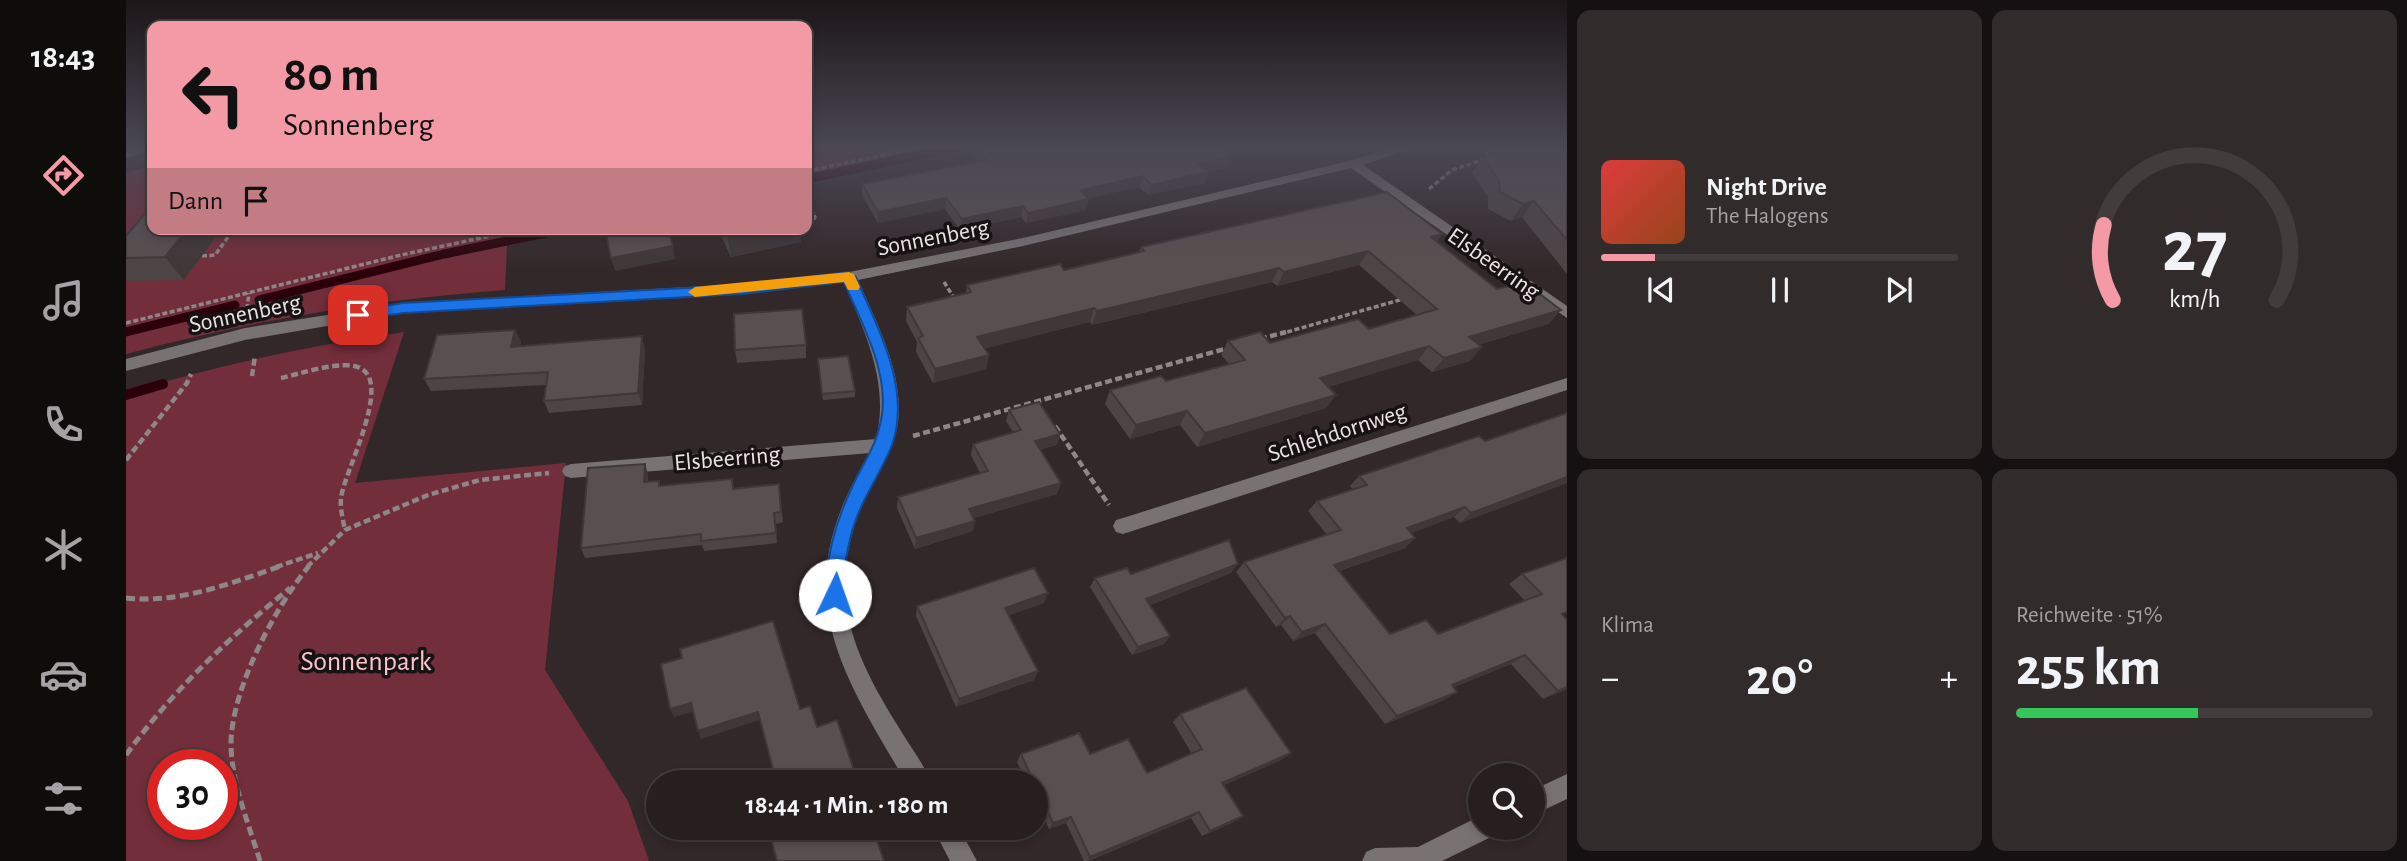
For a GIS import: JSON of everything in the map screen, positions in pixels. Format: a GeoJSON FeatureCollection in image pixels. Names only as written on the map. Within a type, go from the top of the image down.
{"type":"FeatureCollection","features":[{"type":"Feature","properties":{"kind":"street","name":"Sonnenberg"},"geometry":{"type":"LineString","coordinates":[[126,365],[245,334],[403,308],[742,289],[849,277],[1023,242],[1255,187]]}},
{"type":"Feature","properties":{"kind":"street","name":"Elsbeerring"},"geometry":{"type":"LineString","coordinates":[[1386,187],[1567,313]]}},
{"type":"Feature","properties":{"kind":"street"},"geometry":{"type":"LineString","coordinates":[[849,277],[881,355],[889,384],[890,412],[884,445],[862,483],[846,523],[837,560],[835,595],[842,634],[855,670],[912,770]]}},
{"type":"Feature","properties":{"kind":"street","name":"Schlehdornweg"},"geometry":{"type":"LineString","coordinates":[[1123,526],[1567,384]]}},
{"type":"Feature","properties":{"kind":"street","name":"Elsbeerring"},"geometry":{"type":"LineString","coordinates":[[571,471],[884,445]]}},
{"type":"Feature","properties":{"kind":"street"},"geometry":{"type":"LineString","coordinates":[[1545,797],[1567,786]]}},
{"type":"Feature","properties":{"kind":"street"},"geometry":{"type":"LineString","coordinates":[[1375,861],[1419,859],[1468,835]]}},
{"type":"Feature","properties":{"kind":"street"},"geometry":{"type":"LineString","coordinates":[[952,840],[964,861]]}},
{"type":"Feature","properties":{"kind":"path"},"geometry":{"type":"LineString","coordinates":[[1401,198],[1432,187]]}},
{"type":"Feature","properties":{"kind":"path"},"geometry":{"type":"LineString","coordinates":[[812,211],[815,217],[812,222]]}},
{"type":"Feature","properties":{"kind":"path"},"geometry":{"type":"LineString","coordinates":[[202,256],[215,255],[230,235]]}},
{"type":"Feature","properties":{"kind":"path"},"geometry":{"type":"LineString","coordinates":[[126,323],[388,258],[495,235]]}},
{"type":"Feature","properties":{"kind":"path"},"geometry":{"type":"LineString","coordinates":[[1249,342],[1410,297]]}},
{"type":"Feature","properties":{"kind":"path"},"geometry":{"type":"LineString","coordinates":[[884,445],[1235,346]]}},
{"type":"Feature","properties":{"kind":"path"},"geometry":{"type":"LineString","coordinates":[[252,376],[255,354]]}},
{"type":"Feature","properties":{"kind":"path"},"geometry":{"type":"LineString","coordinates":[[281,378],[342,367],[361,368],[369,375],[374,386],[340,496],[345,530]]}},
{"type":"Feature","properties":{"kind":"path"},"geometry":{"type":"LineString","coordinates":[[126,460],[187,383],[193,369]]}},
{"type":"Feature","properties":{"kind":"path"},"geometry":{"type":"LineString","coordinates":[[1128,376],[1135,385]]}},
{"type":"Feature","properties":{"kind":"path"},"geometry":{"type":"LineString","coordinates":[[1039,402],[1046,413]]}},
{"type":"Feature","properties":{"kind":"path"},"geometry":{"type":"LineString","coordinates":[[1054,425],[1123,526]]}},
{"type":"Feature","properties":{"kind":"path"},"geometry":{"type":"LineString","coordinates":[[260,861],[240,795],[232,747],[234,714],[246,675],[293,585],[319,553],[345,530],[428,495],[480,480],[571,471]]}},
{"type":"Feature","properties":{"kind":"path"},"geometry":{"type":"LineString","coordinates":[[126,598],[155,598],[203,591],[319,553]]}},
{"type":"Feature","properties":{"kind":"path"},"geometry":{"type":"LineString","coordinates":[[126,755],[184,683],[231,635],[293,585]]}},
{"type":"Feature","properties":{"kind":"green space"},"geometry":{"type":"Polygon","coordinates":[[[126,187],[147,187],[147,235],[550,235],[507,244],[505,290],[408,299],[314,313],[221,331],[126,354],[126,187]]]}},
{"type":"Feature","properties":{"kind":"green space","name":"Sonnenpark"},"geometry":{"type":"Polygon","coordinates":[[[404,332],[355,483],[566,463],[545,670],[628,801],[649,861],[126,861],[126,393],[229,365],[404,332]]]}},
{"type":"Feature","properties":{"kind":"building"},"geometry":{"type":"Polygon","coordinates":[[[864,187],[1093,187],[1081,190],[1089,199],[1028,213],[1023,206],[962,219],[946,198],[878,212],[864,187]]]}},
{"type":"Feature","properties":{"kind":"building"},"geometry":{"type":"Polygon","coordinates":[[[1500,187],[1567,187],[1567,240],[1534,201],[1523,204],[1500,192],[1500,187]]]}},
{"type":"Feature","properties":{"kind":"building"},"geometry":{"type":"Polygon","coordinates":[[[1387,192],[1442,234],[1431,237],[1497,289],[1524,282],[1561,310],[1469,337],[1482,347],[1444,358],[1429,346],[1320,378],[1336,395],[1205,433],[1187,411],[1136,425],[1110,390],[1161,376],[1166,381],[1245,360],[1228,341],[1260,332],[1270,343],[1358,319],[1369,329],[1437,309],[1368,251],[1284,272],[1279,268],[1097,311],[1094,308],[977,337],[989,355],[935,369],[918,338],[923,336],[907,307],[971,292],[967,285],[1060,264],[1064,270],[1144,251],[1141,247],[1387,192]]]}},
{"type":"Feature","properties":{"kind":"building"},"geometry":{"type":"Polygon","coordinates":[[[147,211],[147,235],[182,235],[165,257],[126,258],[126,236],[147,211]]]}},
{"type":"Feature","properties":{"kind":"building"},"geometry":{"type":"Polygon","coordinates":[[[606,235],[670,235],[673,246],[611,258],[606,235]]]}},
{"type":"Feature","properties":{"kind":"building"},"geometry":{"type":"Polygon","coordinates":[[[802,309],[806,345],[735,350],[734,314],[802,309]]]}},
{"type":"Feature","properties":{"kind":"building"},"geometry":{"type":"Polygon","coordinates":[[[515,330],[511,347],[642,336],[638,393],[544,401],[548,372],[424,379],[437,335],[515,330]]]}},
{"type":"Feature","properties":{"kind":"building"},"geometry":{"type":"Polygon","coordinates":[[[848,356],[855,391],[822,394],[818,359],[848,356]]]}},
{"type":"Feature","properties":{"kind":"building"},"geometry":{"type":"Polygon","coordinates":[[[1039,402],[1060,434],[1035,441],[1061,483],[969,509],[975,521],[916,538],[898,497],[988,471],[973,444],[1021,430],[1009,410],[1039,402]]]}},
{"type":"Feature","properties":{"kind":"building"},"geometry":{"type":"Polygon","coordinates":[[[1567,413],[1567,477],[1471,513],[1465,507],[1407,528],[1415,538],[1334,565],[1390,634],[1426,620],[1438,634],[1542,594],[1522,574],[1567,558],[1567,612],[1562,614],[1567,620],[1567,687],[1558,691],[1525,655],[1452,685],[1457,692],[1397,716],[1325,624],[1302,632],[1290,616],[1285,618],[1244,562],[1341,530],[1317,501],[1367,485],[1359,476],[1479,436],[1485,441],[1567,413]]]}},
{"type":"Feature","properties":{"kind":"building"},"geometry":{"type":"Polygon","coordinates":[[[645,464],[644,482],[659,481],[659,486],[732,479],[733,489],[779,484],[781,512],[774,513],[776,533],[701,541],[701,534],[581,548],[588,468],[645,464]]]}},
{"type":"Feature","properties":{"kind":"building"},"geometry":{"type":"Polygon","coordinates":[[[1229,540],[1238,564],[1146,599],[1170,636],[1138,647],[1095,578],[1127,568],[1131,574],[1229,540]]]}},
{"type":"Feature","properties":{"kind":"building"},"geometry":{"type":"Polygon","coordinates":[[[1034,568],[1048,593],[1005,608],[1038,671],[959,699],[917,606],[1034,568]]]}},
{"type":"Feature","properties":{"kind":"building"},"geometry":{"type":"Polygon","coordinates":[[[773,621],[800,709],[810,706],[817,727],[837,720],[854,770],[770,770],[773,769],[758,712],[698,731],[691,703],[670,709],[661,664],[682,658],[680,649],[773,621]]]}},
{"type":"Feature","properties":{"kind":"building"},"geometry":{"type":"Polygon","coordinates":[[[1246,688],[1291,753],[1222,783],[1243,816],[1210,831],[1199,812],[1090,857],[1071,817],[1053,823],[1048,812],[1048,770],[1028,770],[1021,754],[1079,733],[1090,754],[1128,739],[1147,773],[1202,749],[1180,714],[1246,688]]]}},
{"type":"Feature","properties":{"kind":"building"},"geometry":{"type":"Polygon","coordinates":[[[771,840],[877,840],[884,861],[777,861],[771,840]]]}},
{"type":"Feature","properties":{"kind":"waterway"},"geometry":{"type":"LineString","coordinates":[[259,300],[444,254],[536,235]]}},
{"type":"Feature","properties":{"kind":"waterway"},"geometry":{"type":"LineString","coordinates":[[126,332],[235,305]]}},
{"type":"Feature","properties":{"kind":"waterway"},"geometry":{"type":"LineString","coordinates":[[126,395],[163,384]]}},
{"type":"Feature","properties":{"kind":"slow traffic"},"geometry":{"type":"LineString","coordinates":[[695,292],[849,277],[853,287]]}},
{"type":"Feature","properties":{"kind":"route"},"geometry":{"type":"LineString","coordinates":[[358,315],[403,308],[742,289],[849,277],[881,355],[889,384],[890,412],[884,445],[862,483],[846,523],[837,560],[835,595]]}}]}
